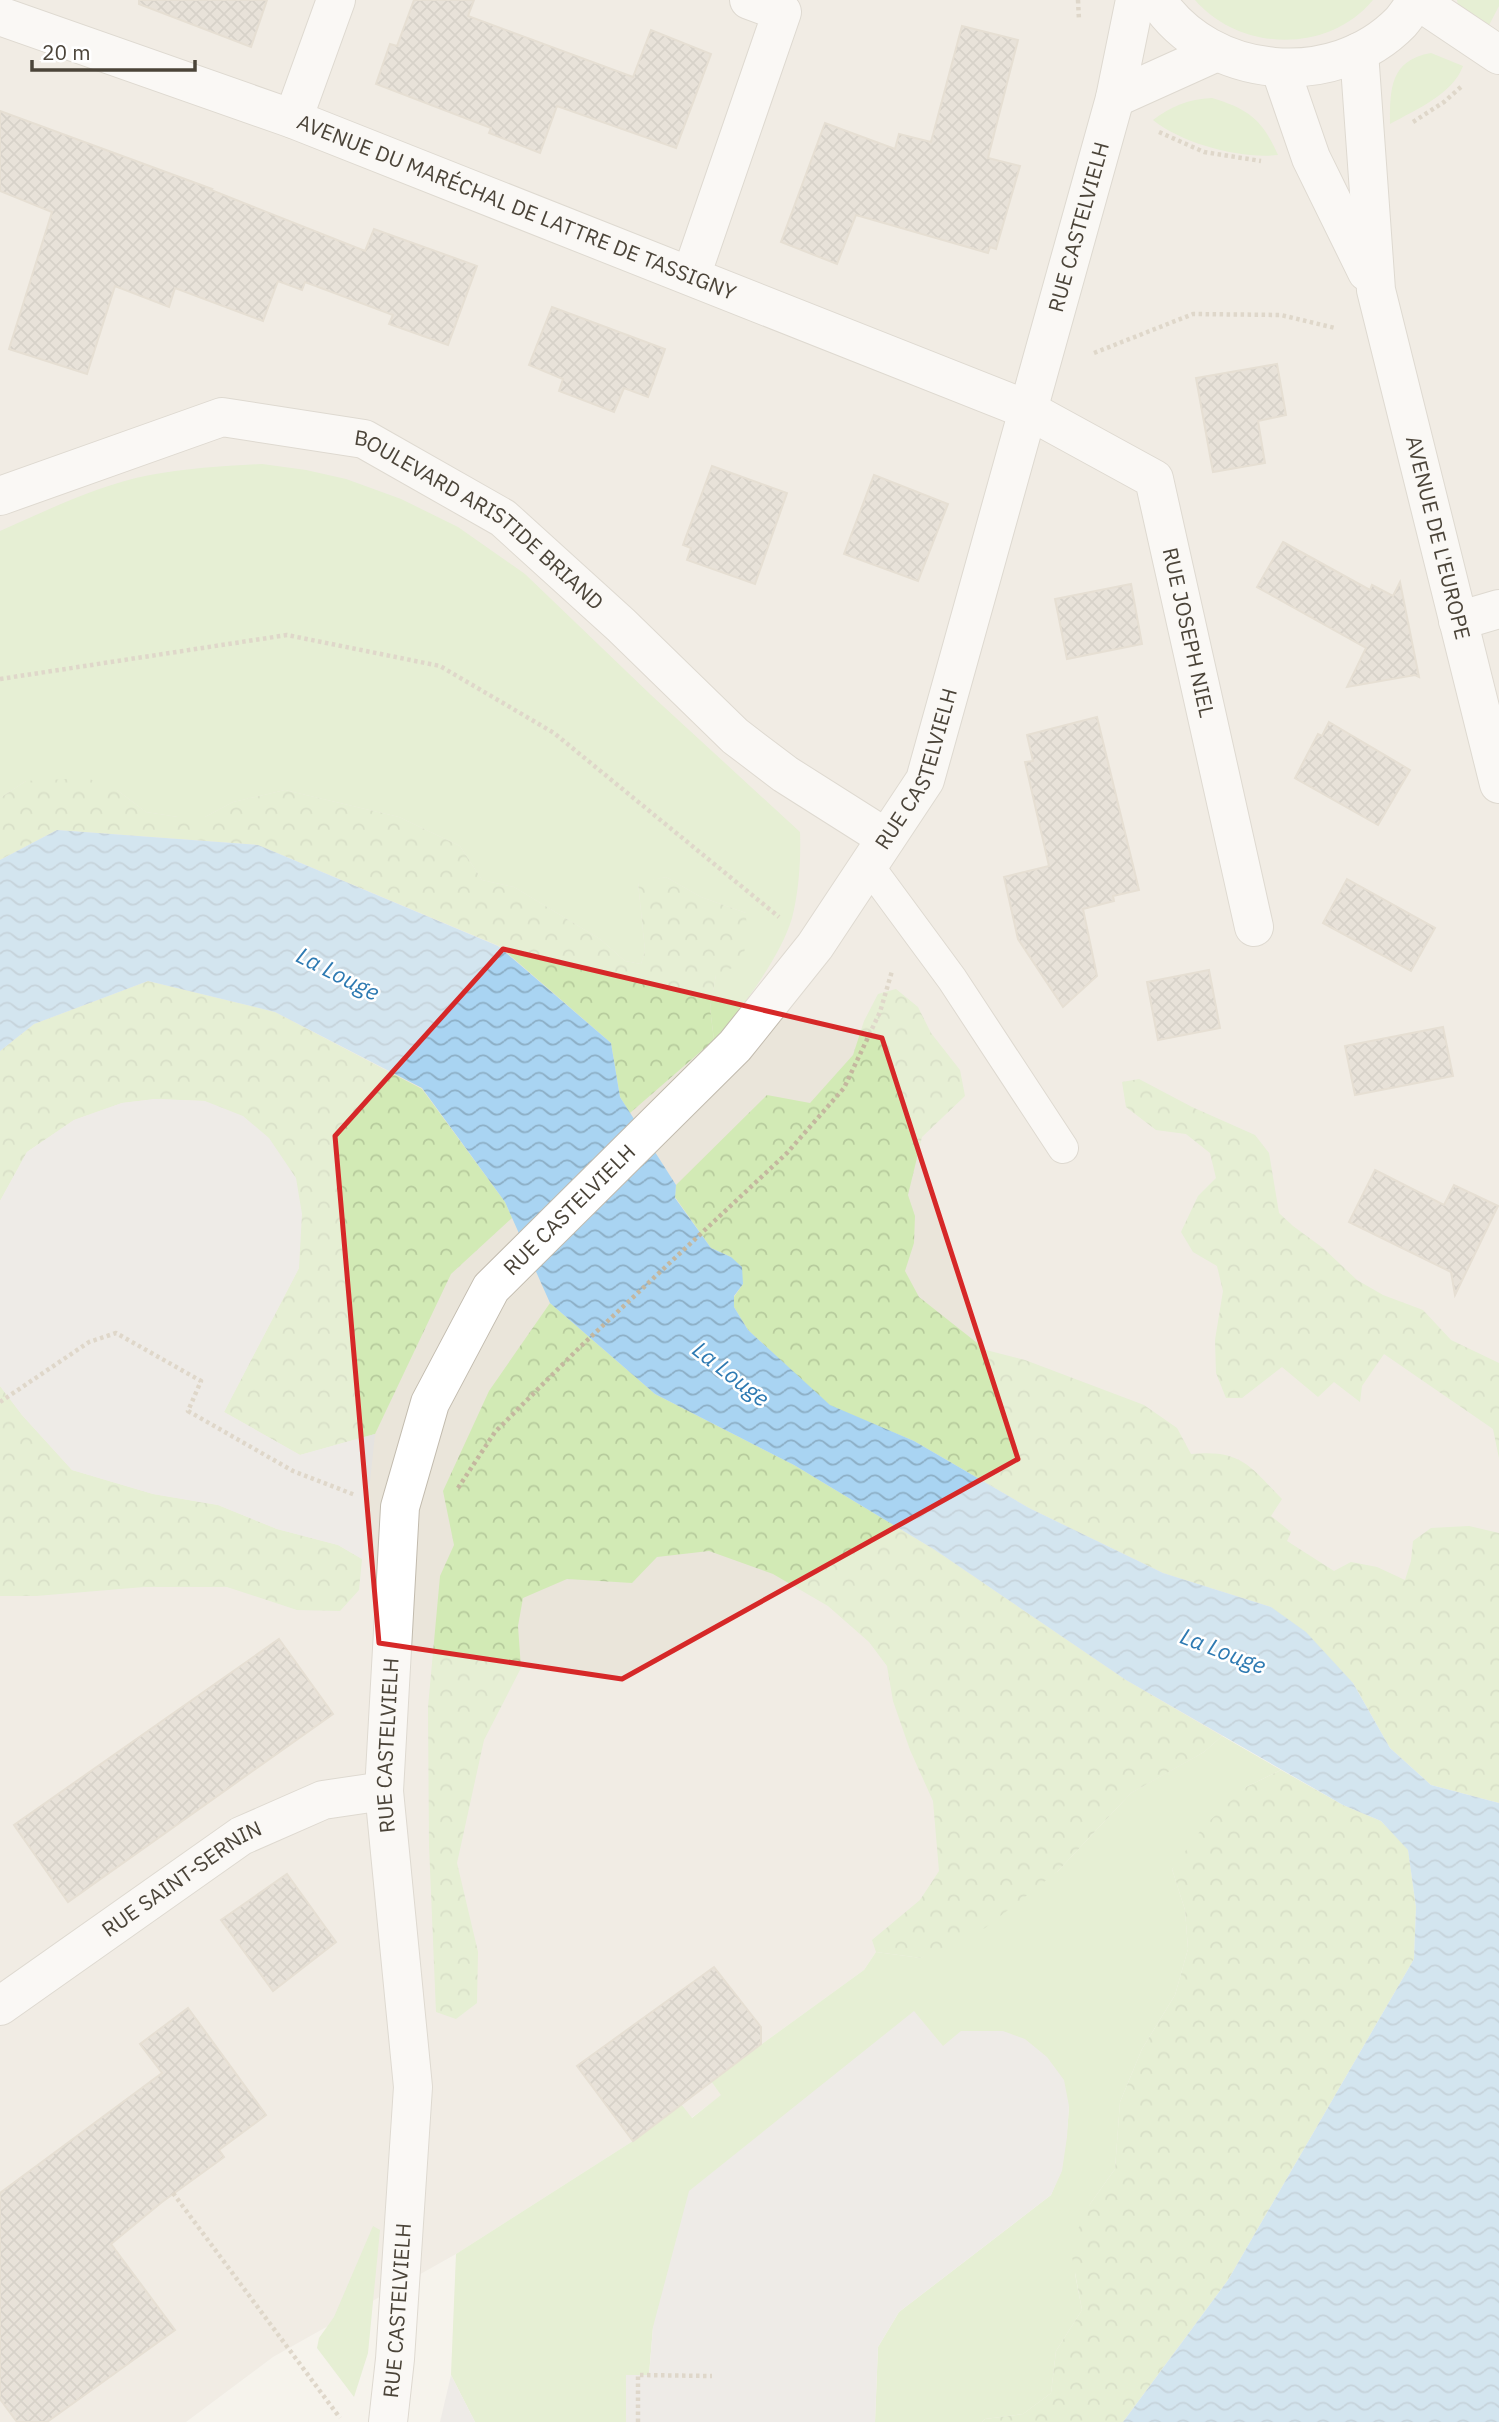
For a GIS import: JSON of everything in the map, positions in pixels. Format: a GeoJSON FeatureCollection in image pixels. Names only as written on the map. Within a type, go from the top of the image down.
{"type":"FeatureCollection","features":[{"type":"Feature","properties":{"kind":"street"},"geometry":{"type":"LineString","coordinates":[[293,119],[336,0]]}},
{"type":"Feature","properties":{"kind":"street"},"geometry":{"type":"LineString","coordinates":[[691,276],[782,12],[749,0]]}},
{"type":"Feature","properties":{"kind":"street","name":"RUE CASTELVIELH"},"geometry":{"type":"LineString","coordinates":[[388,2422],[395,2359],[412,2087],[384,1791],[400,1507],[430,1403],[491,1287],[735,1046],[815,946],[925,780],[1115,98],[1135,0]]}},
{"type":"Feature","properties":{"kind":"street"},"geometry":{"type":"LineString","coordinates":[[1157,0],[1185,31],[1217,52],[1252,65],[1308,67],[1359,52],[1401,21],[1417,0],[1499,55]]}},
{"type":"Feature","properties":{"kind":"street","name":"AVENUE DU MARÉCHAL DE LATTRE DE TASSIGNY"},"geometry":{"type":"LineString","coordinates":[[0,16],[293,119],[691,276],[1032,393]]}},
{"type":"Feature","properties":{"kind":"street"},"geometry":{"type":"LineString","coordinates":[[1115,98],[1217,52]]}},
{"type":"Feature","properties":{"kind":"street","name":"AVENUE DE L'EUROPE"},"geometry":{"type":"LineString","coordinates":[[1359,52],[1376,290],[1499,784]]}},
{"type":"Feature","properties":{"kind":"street","name":"AVENUE DE L'EUROPE"},"geometry":{"type":"LineString","coordinates":[[1280,68],[1311,158],[1376,290]]}},
{"type":"Feature","properties":{"kind":"street","name":"RUE JOSEPH NIEL"},"geometry":{"type":"LineString","coordinates":[[1032,393],[1154,479],[1254,927]]}},
{"type":"Feature","properties":{"kind":"street","name":"BOULEVARD ARISTIDE BRIAND"},"geometry":{"type":"LineString","coordinates":[[0,496],[222,417],[364,439],[503,519],[621,625],[735,736],[785,774],[877,852]]}},
{"type":"Feature","properties":{"kind":"street"},"geometry":{"type":"LineString","coordinates":[[1458,621],[1499,609]]}},
{"type":"Feature","properties":{"kind":"street","name":"RUE SAINT-SERNIN"},"geometry":{"type":"LineString","coordinates":[[0,2006],[241,1836],[323,1800],[384,1791]]}},
{"type":"Feature","properties":{"kind":"lane"},"geometry":{"type":"LineString","coordinates":[[877,852],[907,918],[952,979],[1063,1148]]}},
{"type":"Feature","properties":{"kind":"path"},"geometry":{"type":"LineString","coordinates":[[1032,393],[1193,314],[1281,315],[1387,340]]}},
{"type":"Feature","properties":{"kind":"path"},"geometry":{"type":"LineString","coordinates":[[0,679],[287,635],[440,666],[554,733],[815,946]]}},
{"type":"Feature","properties":{"kind":"path"},"geometry":{"type":"LineString","coordinates":[[400,1507],[449,1504],[495,1432],[580,1347],[787,1153],[844,1088],[880,1012],[907,918]]}},
{"type":"Feature","properties":{"kind":"path"},"geometry":{"type":"LineString","coordinates":[[0,1402],[89,1342],[116,1334],[201,1381],[188,1411],[293,1471],[358,1496]]}},
{"type":"Feature","properties":{"kind":"path"},"geometry":{"type":"LineString","coordinates":[[173,2193],[343,2422]]}},
{"type":"Feature","properties":{"kind":"path"},"geometry":{"type":"LineString","coordinates":[[638,2422],[638,2375],[712,2376]]}},
{"type":"Feature","properties":{"kind":"highlighted area"},"geometry":{"type":"Polygon","coordinates":[[[503,949],[882,1038],[1018,1459],[622,1679],[379,1643],[335,1136],[503,949]]]}},
{"type":"Feature","properties":{"kind":"shaded area"},"geometry":{"type":"Polygon","coordinates":[[[0,0],[1499,0],[1499,1557],[1222,1736],[1204,1752],[876,1952],[864,1970],[711,2081],[722,2095],[691,2118],[680,2105],[633,2141],[456,2254],[273,2357],[186,2422],[0,2422],[0,0]]]}},
{"type":"Feature","properties":{"kind":"shaded area"},"geometry":{"type":"Polygon","coordinates":[[[155,1099],[205,1101],[243,1116],[269,1138],[296,1178],[302,1214],[299,1268],[224,1412],[300,1455],[375,1434],[362,1559],[338,1545],[277,1529],[218,1505],[153,1494],[72,1470],[22,1415],[0,1386],[0,1201],[27,1152],[74,1120],[122,1103],[155,1099]]]}},
{"type":"Feature","properties":{"kind":"shaded area"},"geometry":{"type":"Polygon","coordinates":[[[914,2011],[943,2046],[961,2031],[1003,2031],[1025,2039],[1047,2057],[1064,2080],[1069,2106],[1062,2171],[1051,2195],[899,2312],[878,2347],[875,2422],[626,2422],[626,2375],[649,2375],[653,2327],[689,2191],[914,2011]]]}},
{"type":"Feature","properties":{"kind":"shaded area"},"geometry":{"type":"Polygon","coordinates":[[[451,2375],[475,2422],[440,2422],[451,2375]]]}},
{"type":"Feature","properties":{"kind":"green space"},"geometry":{"type":"Polygon","coordinates":[[[1195,0],[1373,0],[1354,18],[1333,30],[1284,40],[1235,30],[1214,17],[1195,0]]]}},
{"type":"Feature","properties":{"kind":"green space"},"geometry":{"type":"Polygon","coordinates":[[[1457,0],[1499,0],[1499,6],[1487,29],[1459,11],[1457,0]]]}},
{"type":"Feature","properties":{"kind":"green space"},"geometry":{"type":"Polygon","coordinates":[[[1431,53],[1463,66],[1458,76],[1442,93],[1390,124],[1392,88],[1400,69],[1407,62],[1431,53]]]}},
{"type":"Feature","properties":{"kind":"green space"},"geometry":{"type":"Polygon","coordinates":[[[1212,98],[1235,106],[1252,117],[1266,132],[1278,155],[1247,155],[1212,148],[1165,129],[1153,120],[1181,104],[1212,98]]]}},
{"type":"Feature","properties":{"kind":"green space"},"geometry":{"type":"Polygon","coordinates":[[[262,464],[346,479],[401,499],[458,527],[525,574],[800,832],[798,886],[787,933],[759,982],[714,1040],[710,1008],[716,975],[746,913],[701,897],[666,877],[638,883],[645,951],[641,964],[625,961],[600,939],[514,887],[482,880],[460,846],[399,817],[285,790],[233,802],[205,817],[178,817],[146,812],[117,790],[26,781],[0,798],[0,531],[74,499],[131,479],[178,471],[262,464]]]}},
{"type":"Feature","properties":{"kind":"green space"},"geometry":{"type":"Polygon","coordinates":[[[87,778],[117,790],[146,812],[178,817],[205,817],[233,802],[285,790],[399,817],[460,846],[482,880],[514,887],[600,939],[625,961],[641,964],[645,951],[638,882],[666,877],[701,897],[746,913],[747,944],[739,965],[716,975],[710,1008],[714,1040],[630,1113],[620,1097],[611,1043],[499,946],[258,845],[57,830],[0,860],[0,798],[26,781],[87,778]]]}},
{"type":"Feature","properties":{"kind":"green space"},"geometry":{"type":"Polygon","coordinates":[[[148,981],[275,1012],[422,1089],[505,1202],[512,1218],[451,1274],[375,1434],[300,1455],[224,1412],[299,1268],[205,1101],[155,1099],[122,1103],[74,1120],[27,1152],[0,1201],[0,1051],[34,1024],[148,981]]]}},
{"type":"Feature","properties":{"kind":"green space"},"geometry":{"type":"Polygon","coordinates":[[[896,989],[918,1007],[931,1033],[960,1070],[965,1096],[922,1137],[908,1195],[915,1216],[914,1243],[905,1271],[919,1297],[986,1350],[1025,1360],[1144,1405],[1177,1428],[1191,1454],[1222,1454],[1243,1462],[1282,1499],[1271,1516],[1291,1532],[1287,1541],[1334,1571],[1351,1562],[1377,1567],[1405,1580],[1413,1541],[1431,1528],[1469,1526],[1499,1533],[1499,1803],[1431,1785],[1390,1748],[1353,1683],[1271,1607],[1163,1573],[1029,1508],[914,1441],[830,1406],[748,1330],[734,1307],[734,1297],[743,1284],[731,1257],[711,1248],[675,1197],[676,1185],[767,1095],[810,1103],[853,1055],[864,1021],[878,994],[896,989]]]}},
{"type":"Feature","properties":{"kind":"green space"},"geometry":{"type":"Polygon","coordinates":[[[1139,1079],[1192,1107],[1255,1135],[1269,1153],[1279,1213],[1323,1248],[1357,1280],[1383,1295],[1423,1310],[1451,1340],[1499,1363],[1499,1458],[1493,1429],[1384,1354],[1362,1386],[1360,1402],[1334,1382],[1318,1397],[1282,1367],[1242,1398],[1226,1398],[1216,1373],[1215,1340],[1223,1291],[1217,1266],[1193,1252],[1181,1232],[1198,1196],[1216,1178],[1210,1153],[1186,1134],[1156,1130],[1126,1107],[1122,1082],[1139,1079]]]}},
{"type":"Feature","properties":{"kind":"green space"},"geometry":{"type":"Polygon","coordinates":[[[550,1303],[655,1394],[794,1465],[935,1550],[1126,1680],[1222,1736],[1204,1752],[1131,1793],[1058,1871],[985,1928],[921,1958],[876,1952],[872,1940],[920,1900],[939,1871],[933,1801],[910,1750],[893,1701],[887,1666],[869,1642],[828,1606],[773,1574],[709,1551],[657,1557],[632,1583],[567,1579],[523,1598],[518,1626],[521,1668],[484,1740],[457,1863],[478,1952],[477,2003],[456,2019],[436,2012],[429,1845],[428,1707],[440,1576],[454,1545],[443,1491],[489,1391],[550,1303]]]}},
{"type":"Feature","properties":{"kind":"green space"},"geometry":{"type":"Polygon","coordinates":[[[0,1386],[22,1415],[72,1470],[153,1494],[218,1505],[277,1529],[338,1545],[362,1559],[359,1590],[340,1611],[297,1610],[227,1587],[144,1587],[36,1596],[0,1596],[0,1386]]]}},
{"type":"Feature","properties":{"kind":"green space"},"geometry":{"type":"Polygon","coordinates":[[[1222,1736],[1281,1770],[1246,1787],[1172,1869],[1185,1910],[1188,1949],[1175,1995],[1142,2049],[1120,2102],[1115,2169],[1090,2204],[1075,2274],[1082,2310],[1056,2351],[1051,2393],[1023,2414],[985,2419],[982,2422],[875,2422],[878,2347],[899,2312],[1051,2195],[1064,2152],[1069,2106],[653,2327],[649,2375],[626,2376],[626,2422],[475,2422],[451,2375],[456,2254],[633,2141],[681,2104],[692,2118],[721,2095],[711,2081],[864,1970],[876,1952],[921,1958],[1058,1871],[1131,1793],[1204,1752],[1222,1736]]]}},
{"type":"Feature","properties":{"kind":"green space"},"geometry":{"type":"Polygon","coordinates":[[[1281,1770],[1343,1805],[1381,1821],[1408,1849],[1416,1907],[1414,1959],[1228,2280],[1123,2422],[982,2422],[985,2419],[1023,2414],[1051,2393],[1056,2351],[1082,2310],[1070,2246],[1090,2204],[1115,2169],[1120,2102],[1142,2049],[1175,1995],[1188,1949],[1185,1910],[1172,1869],[1204,1826],[1246,1787],[1281,1770]]]}},
{"type":"Feature","properties":{"kind":"green space"},"geometry":{"type":"Polygon","coordinates":[[[373,2226],[380,2230],[368,2353],[354,2397],[317,2348],[319,2338],[334,2317],[373,2226]]]}},
{"type":"Feature","properties":{"kind":"water","name":"La Louge"},"geometry":{"type":"Polygon","coordinates":[[[57,830],[258,845],[498,946],[611,1043],[620,1097],[676,1185],[675,1198],[711,1248],[731,1257],[742,1267],[743,1284],[734,1296],[734,1307],[748,1330],[830,1405],[914,1441],[1029,1508],[1163,1573],[1271,1607],[1306,1632],[1353,1683],[1390,1748],[1431,1785],[1499,1803],[1499,2422],[1123,2422],[1228,2280],[1414,1959],[1416,1907],[1408,1850],[1381,1821],[1343,1805],[1126,1680],[935,1550],[794,1465],[655,1394],[550,1303],[505,1202],[422,1088],[275,1012],[148,981],[34,1024],[0,1051],[0,860],[57,830]]]}},
{"type":"Feature","properties":{"kind":"building"},"geometry":{"type":"Polygon","coordinates":[[[139,0],[267,0],[251,47],[139,4],[139,0]]]}},
{"type":"Feature","properties":{"kind":"building"},"geometry":{"type":"Polygon","coordinates":[[[414,0],[474,0],[468,16],[633,77],[651,30],[711,54],[676,148],[557,106],[540,153],[489,133],[491,128],[376,84],[390,44],[397,46],[414,0]]]}},
{"type":"Feature","properties":{"kind":"building"},"geometry":{"type":"Polygon","coordinates":[[[962,26],[1018,40],[988,158],[1020,166],[996,249],[990,247],[988,253],[856,215],[837,264],[781,242],[825,123],[895,149],[899,134],[931,142],[962,26]]]}},
{"type":"Feature","properties":{"kind":"building"},"geometry":{"type":"Polygon","coordinates":[[[0,111],[212,189],[365,251],[374,229],[477,266],[448,345],[389,324],[393,315],[305,282],[302,290],[278,281],[263,321],[175,288],[169,307],[115,286],[87,374],[9,349],[52,212],[0,191],[0,111]]]}},
{"type":"Feature","properties":{"kind":"building"},"geometry":{"type":"Polygon","coordinates":[[[552,307],[665,349],[648,397],[624,388],[614,412],[559,391],[563,379],[529,365],[552,307]]]}},
{"type":"Feature","properties":{"kind":"building"},"geometry":{"type":"Polygon","coordinates":[[[1277,364],[1286,415],[1258,421],[1265,463],[1213,472],[1196,378],[1277,364]]]}},
{"type":"Feature","properties":{"kind":"building"},"geometry":{"type":"Polygon","coordinates":[[[712,466],[787,493],[755,584],[687,560],[691,548],[683,545],[712,466]]]}},
{"type":"Feature","properties":{"kind":"building"},"geometry":{"type":"Polygon","coordinates":[[[874,475],[948,504],[918,581],[844,554],[874,475]]]}},
{"type":"Feature","properties":{"kind":"building"},"geometry":{"type":"Polygon","coordinates":[[[1283,542],[1370,590],[1372,585],[1393,596],[1400,582],[1419,677],[1415,675],[1347,687],[1366,648],[1257,587],[1283,542]]]}},
{"type":"Feature","properties":{"kind":"building"},"geometry":{"type":"Polygon","coordinates":[[[1131,584],[1142,644],[1067,659],[1055,599],[1131,584]]]}},
{"type":"Feature","properties":{"kind":"building"},"geometry":{"type":"Polygon","coordinates":[[[1097,717],[1139,890],[1113,896],[1114,901],[1083,909],[1097,976],[1063,1007],[1018,939],[1004,877],[1049,866],[1025,762],[1033,761],[1027,735],[1097,717]]]}},
{"type":"Feature","properties":{"kind":"building"},"geometry":{"type":"Polygon","coordinates":[[[1329,722],[1410,770],[1378,825],[1295,778],[1318,734],[1322,736],[1329,722]]]}},
{"type":"Feature","properties":{"kind":"building"},"geometry":{"type":"Polygon","coordinates":[[[1347,879],[1435,928],[1411,971],[1323,923],[1347,879]]]}},
{"type":"Feature","properties":{"kind":"building"},"geometry":{"type":"Polygon","coordinates":[[[1209,970],[1220,1028],[1158,1040],[1147,982],[1209,970]]]}},
{"type":"Feature","properties":{"kind":"building"},"geometry":{"type":"Polygon","coordinates":[[[1443,1027],[1453,1076],[1355,1095],[1345,1046],[1443,1027]]]}},
{"type":"Feature","properties":{"kind":"building"},"geometry":{"type":"Polygon","coordinates":[[[1375,1170],[1444,1205],[1454,1185],[1498,1206],[1455,1295],[1451,1272],[1349,1222],[1375,1170]]]}},
{"type":"Feature","properties":{"kind":"building"},"geometry":{"type":"Polygon","coordinates":[[[279,1639],[333,1714],[68,1902],[14,1825],[279,1639]]]}},
{"type":"Feature","properties":{"kind":"building"},"geometry":{"type":"Polygon","coordinates":[[[287,1874],[336,1942],[273,1991],[221,1920],[287,1874]]]}},
{"type":"Feature","properties":{"kind":"building"},"geometry":{"type":"Polygon","coordinates":[[[714,1967],[761,2027],[761,2044],[633,2141],[577,2066],[714,1967]]]}},
{"type":"Feature","properties":{"kind":"building"},"geometry":{"type":"Polygon","coordinates":[[[188,2008],[266,2115],[219,2150],[224,2157],[162,2202],[111,2244],[175,2330],[47,2422],[17,2422],[0,2399],[0,2193],[162,2073],[140,2044],[188,2008]]]}}]}
